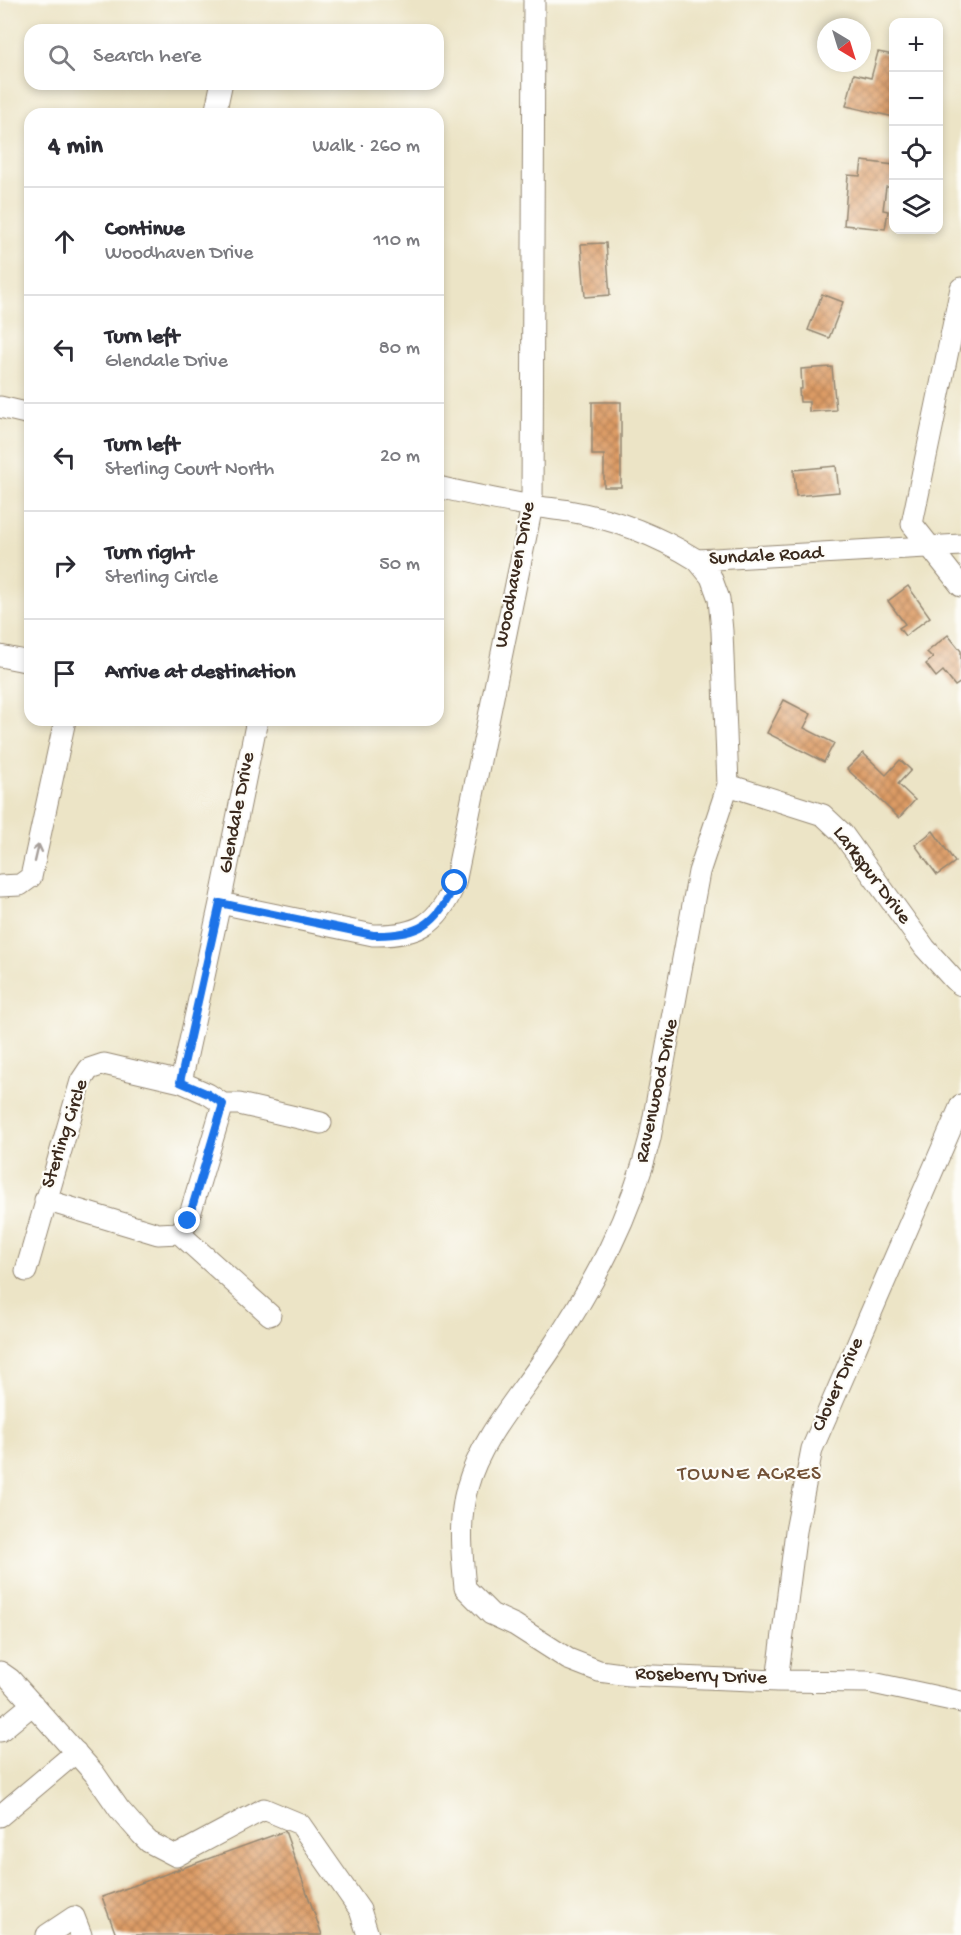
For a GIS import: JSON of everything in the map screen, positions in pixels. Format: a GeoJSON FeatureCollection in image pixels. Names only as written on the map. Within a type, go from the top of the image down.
{"type":"FeatureCollection","features":[{"type":"Feature","properties":{"kind":"street","name":"Woodhaven Drive"},"geometry":{"type":"LineString","coordinates":[[220,903],[373,935],[393,935],[408,933],[426,924],[440,912],[455,883],[532,506],[534,0]]}},
{"type":"Feature","properties":{"kind":"street"},"geometry":{"type":"LineString","coordinates":[[216,108],[220,90]]}},
{"type":"Feature","properties":{"kind":"street"},"geometry":{"type":"LineString","coordinates":[[961,288],[912,524],[961,586]]}},
{"type":"Feature","properties":{"kind":"street"},"geometry":{"type":"LineString","coordinates":[[0,407],[24,413]]}},
{"type":"Feature","properties":{"kind":"street","name":"Sundale Road"},"geometry":{"type":"LineString","coordinates":[[444,488],[571,512],[621,524],[671,544],[697,560],[961,545]]}},
{"type":"Feature","properties":{"kind":"street","name":"Ravenwood Drive"},"geometry":{"type":"LineString","coordinates":[[465,1588],[461,1543],[463,1514],[467,1489],[477,1461],[508,1410],[586,1297],[620,1225],[644,1165],[657,1110],[699,872],[728,785],[719,599],[711,577],[697,560]]}},
{"type":"Feature","properties":{"kind":"street"},"geometry":{"type":"LineString","coordinates":[[0,656],[24,661]]}},
{"type":"Feature","properties":{"kind":"street"},"geometry":{"type":"LineString","coordinates":[[0,886],[20,885],[31,877],[64,726]]}},
{"type":"Feature","properties":{"kind":"street","name":"Glendale Drive"},"geometry":{"type":"LineString","coordinates":[[180,1082],[220,903],[256,726]]}},
{"type":"Feature","properties":{"kind":"street","name":"Larkspur Drive"},"geometry":{"type":"LineString","coordinates":[[728,785],[823,815],[842,833],[925,948],[961,985]]}},
{"type":"Feature","properties":{"kind":"street","name":"Sterling Circle"},"geometry":{"type":"LineString","coordinates":[[179,1233],[158,1234],[45,1200],[81,1081],[89,1069],[104,1064],[180,1082]]}},
{"type":"Feature","properties":{"kind":"street"},"geometry":{"type":"LineString","coordinates":[[180,1082],[208,1094],[223,1104],[239,1104],[321,1123]]}},
{"type":"Feature","properties":{"kind":"street"},"geometry":{"type":"LineString","coordinates":[[223,1104],[188,1221],[179,1233],[270,1315]]}},
{"type":"Feature","properties":{"kind":"street","name":"Clover Drive"},"geometry":{"type":"LineString","coordinates":[[777,1681],[796,1531],[812,1449],[961,1105]]}},
{"type":"Feature","properties":{"kind":"street"},"geometry":{"type":"LineString","coordinates":[[26,1271],[45,1200]]}},
{"type":"Feature","properties":{"kind":"street","name":"Roseberry Drive"},"geometry":{"type":"LineString","coordinates":[[465,1588],[491,1614],[515,1625],[568,1659],[599,1671],[629,1675],[868,1682],[960,1699]]}},
{"type":"Feature","properties":{"kind":"street"},"geometry":{"type":"LineString","coordinates":[[0,1672],[10,1679],[76,1752],[119,1809],[149,1842],[176,1856],[264,1809],[300,1824],[360,1910],[368,1935]]}},
{"type":"Feature","properties":{"kind":"street"},"geometry":{"type":"LineString","coordinates":[[0,1731],[33,1704]]}},
{"type":"Feature","properties":{"kind":"street"},"geometry":{"type":"LineString","coordinates":[[0,1816],[76,1752]]}},
{"type":"Feature","properties":{"kind":"street"},"geometry":{"type":"LineString","coordinates":[[47,1935],[74,1917],[81,1935]]}},
{"type":"Feature","properties":{"kind":"building"},"geometry":{"type":"Polygon","coordinates":[[[878,52],[889,54],[889,116],[846,106],[854,74],[871,78],[878,52]]]}},
{"type":"Feature","properties":{"kind":"building"},"geometry":{"type":"Polygon","coordinates":[[[862,161],[889,164],[889,187],[886,187],[883,210],[888,211],[885,229],[844,225],[848,175],[860,176],[862,161]]]}},
{"type":"Feature","properties":{"kind":"building"},"geometry":{"type":"Polygon","coordinates":[[[606,243],[610,295],[585,297],[581,244],[606,243]]]}},
{"type":"Feature","properties":{"kind":"building"},"geometry":{"type":"Polygon","coordinates":[[[822,294],[843,302],[829,338],[808,330],[822,294]]]}},
{"type":"Feature","properties":{"kind":"building"},"geometry":{"type":"Polygon","coordinates":[[[832,367],[836,410],[809,412],[809,402],[800,402],[801,369],[832,367]]]}},
{"type":"Feature","properties":{"kind":"building"},"geometry":{"type":"Polygon","coordinates":[[[592,402],[621,402],[621,487],[604,487],[604,455],[592,455],[592,402]]]}},
{"type":"Feature","properties":{"kind":"building"},"geometry":{"type":"Polygon","coordinates":[[[836,466],[839,492],[796,496],[794,470],[836,466]]]}},
{"type":"Feature","properties":{"kind":"building"},"geometry":{"type":"Polygon","coordinates":[[[908,586],[930,617],[905,636],[899,628],[905,624],[888,601],[908,586]]]}},
{"type":"Feature","properties":{"kind":"building"},"geometry":{"type":"Polygon","coordinates":[[[948,635],[961,651],[961,682],[955,686],[943,671],[936,677],[926,664],[933,658],[927,652],[948,635]]]}},
{"type":"Feature","properties":{"kind":"building"},"geometry":{"type":"Polygon","coordinates":[[[784,700],[811,714],[804,728],[834,743],[824,762],[767,733],[784,700]]]}},
{"type":"Feature","properties":{"kind":"building"},"geometry":{"type":"Polygon","coordinates":[[[863,753],[886,775],[900,760],[911,770],[898,784],[915,800],[899,818],[847,769],[863,753]]]}},
{"type":"Feature","properties":{"kind":"building"},"geometry":{"type":"Polygon","coordinates":[[[933,831],[955,862],[937,875],[915,845],[933,831]]]}},
{"type":"Feature","properties":{"kind":"building"},"geometry":{"type":"Polygon","coordinates":[[[285,1831],[322,1935],[116,1935],[102,1897],[285,1831]]]}},
{"type":"Feature","properties":{"kind":"district","name":"TOWNE ACRES"},"geometry":{"type":"Point","coordinates":[750,1475]}},
{"type":"Feature","properties":{"kind":"route"},"geometry":{"type":"LineString","coordinates":[[188,1221],[223,1104],[208,1094],[180,1082],[220,903],[373,935],[393,935],[408,933],[426,924],[440,912],[455,883]]}}]}
